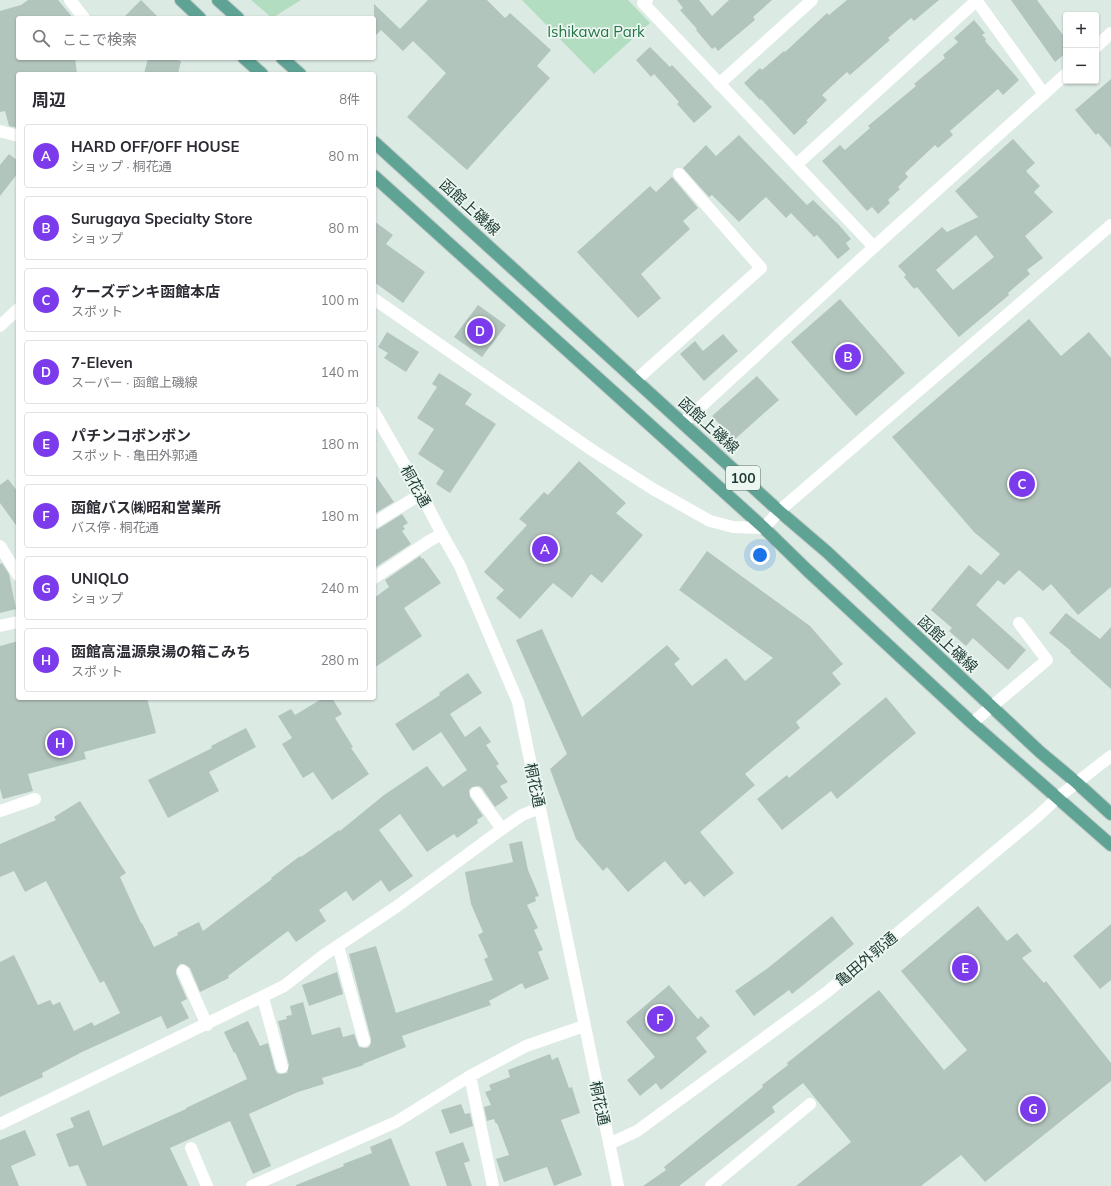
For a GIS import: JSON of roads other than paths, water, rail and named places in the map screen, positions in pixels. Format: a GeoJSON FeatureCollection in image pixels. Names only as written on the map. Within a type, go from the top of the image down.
{"type":"FeatureCollection","features":[{"type":"Feature","properties":{"kind":"main road"},"geometry":{"type":"LineString","coordinates":[[181,0],[195,16]]}},
{"type":"Feature","properties":{"kind":"main road"},"geometry":{"type":"LineString","coordinates":[[218,0],[236,16]]}},
{"type":"Feature","properties":{"kind":"main road"},"geometry":{"type":"LineString","coordinates":[[246,60],[260,72]]}},
{"type":"Feature","properties":{"kind":"main road"},"geometry":{"type":"LineString","coordinates":[[284,60],[298,72]]}},
{"type":"Feature","properties":{"kind":"main road","name":"函館上磯線"},"geometry":{"type":"LineString","coordinates":[[376,144],[779,511],[827,552],[1040,752],[1111,814]]}},
{"type":"Feature","properties":{"kind":"main road","name":"100"},"geometry":{"type":"LineString","coordinates":[[376,178],[764,528],[807,570],[972,723],[1111,845]]}},
{"type":"Feature","properties":{"kind":"street"},"geometry":{"type":"LineString","coordinates":[[70,0],[82,16]]}},
{"type":"Feature","properties":{"kind":"street"},"geometry":{"type":"LineString","coordinates":[[647,0],[643,3],[874,247]]}},
{"type":"Feature","properties":{"kind":"street"},"geometry":{"type":"LineString","coordinates":[[719,84],[812,0]]}},
{"type":"Feature","properties":{"kind":"street"},"geometry":{"type":"LineString","coordinates":[[796,165],[976,1],[1044,94]]}},
{"type":"Feature","properties":{"kind":"street"},"geometry":{"type":"LineString","coordinates":[[1099,44],[1111,33]]}},
{"type":"Feature","properties":{"kind":"street"},"geometry":{"type":"LineString","coordinates":[[683,423],[874,247],[1063,77]]}},
{"type":"Feature","properties":{"kind":"street"},"geometry":{"type":"LineString","coordinates":[[0,131],[16,135]]}},
{"type":"Feature","properties":{"kind":"street"},"geometry":{"type":"LineString","coordinates":[[636,380],[761,268],[679,174]]}},
{"type":"Feature","properties":{"kind":"street"},"geometry":{"type":"LineString","coordinates":[[376,300],[592,450],[653,489],[710,522],[733,527],[764,528],[779,511],[1111,225]]}},
{"type":"Feature","properties":{"kind":"street"},"geometry":{"type":"LineString","coordinates":[[0,326],[16,311]]}},
{"type":"Feature","properties":{"kind":"street","name":"桐花通"},"geometry":{"type":"LineString","coordinates":[[376,415],[460,566],[518,702],[618,1186]]}},
{"type":"Feature","properties":{"kind":"street"},"geometry":{"type":"LineString","coordinates":[[376,522],[421,494]]}},
{"type":"Feature","properties":{"kind":"street"},"geometry":{"type":"LineString","coordinates":[[376,577],[442,534]]}},
{"type":"Feature","properties":{"kind":"street"},"geometry":{"type":"LineString","coordinates":[[0,546],[16,572]]}},
{"type":"Feature","properties":{"kind":"street"},"geometry":{"type":"LineString","coordinates":[[0,626],[16,622]]}},
{"type":"Feature","properties":{"kind":"street"},"geometry":{"type":"LineString","coordinates":[[972,723],[1046,660],[1019,623]]}},
{"type":"Feature","properties":{"kind":"street","name":"亀田外郭通"},"geometry":{"type":"LineString","coordinates":[[609,1144],[637,1131],[827,992],[1032,821],[1057,798],[1111,756]]}},
{"type":"Feature","properties":{"kind":"street"},"geometry":{"type":"LineString","coordinates":[[476,793],[502,829]]}},
{"type":"Feature","properties":{"kind":"street"},"geometry":{"type":"LineString","coordinates":[[0,811],[36,799]]}},
{"type":"Feature","properties":{"kind":"street"},"geometry":{"type":"LineString","coordinates":[[0,1124],[263,998],[284,986],[522,815],[540,808]]}},
{"type":"Feature","properties":{"kind":"street"},"geometry":{"type":"LineString","coordinates":[[338,946],[364,1041]]}},
{"type":"Feature","properties":{"kind":"street"},"geometry":{"type":"LineString","coordinates":[[183,971],[207,1025]]}},
{"type":"Feature","properties":{"kind":"street"},"geometry":{"type":"LineString","coordinates":[[263,998],[282,1067]]}},
{"type":"Feature","properties":{"kind":"street"},"geometry":{"type":"LineString","coordinates":[[252,1186],[396,1122],[470,1076],[526,1046],[584,1026]]}},
{"type":"Feature","properties":{"kind":"street"},"geometry":{"type":"LineString","coordinates":[[470,1076],[493,1186]]}},
{"type":"Feature","properties":{"kind":"street"},"geometry":{"type":"LineString","coordinates":[[711,1186],[810,1104]]}},
{"type":"Feature","properties":{"kind":"street"},"geometry":{"type":"LineString","coordinates":[[191,1148],[207,1186]]}},
{"type":"Feature","properties":{"kind":"place","name":"7-Eleven"},"geometry":{"type":"Point","coordinates":[480,331]}},
{"type":"Feature","properties":{"kind":"place","name":"Surugaya Specialty Store"},"geometry":{"type":"Point","coordinates":[848,357]}},
{"type":"Feature","properties":{"kind":"place","name":"ケーズデンキ函館本店"},"geometry":{"type":"Point","coordinates":[1022,484]}},
{"type":"Feature","properties":{"kind":"place","name":"HARD OFF/OFF HOUSE"},"geometry":{"type":"Point","coordinates":[545,549]}},
{"type":"Feature","properties":{"kind":"place","name":"函館高温源泉湯の箱こみち"},"geometry":{"type":"Point","coordinates":[60,743]}},
{"type":"Feature","properties":{"kind":"place","name":"パチンコボンボン"},"geometry":{"type":"Point","coordinates":[965,968]}},
{"type":"Feature","properties":{"kind":"place","name":"函館バス㈱昭和営業所"},"geometry":{"type":"Point","coordinates":[660,1019]}},
{"type":"Feature","properties":{"kind":"place","name":"UNIQLO"},"geometry":{"type":"Point","coordinates":[1033,1109]}},
{"type":"Feature","properties":{"kind":"park label","name":"Ishikawa Park"},"geometry":{"type":"Point","coordinates":[596,31]}}]}
